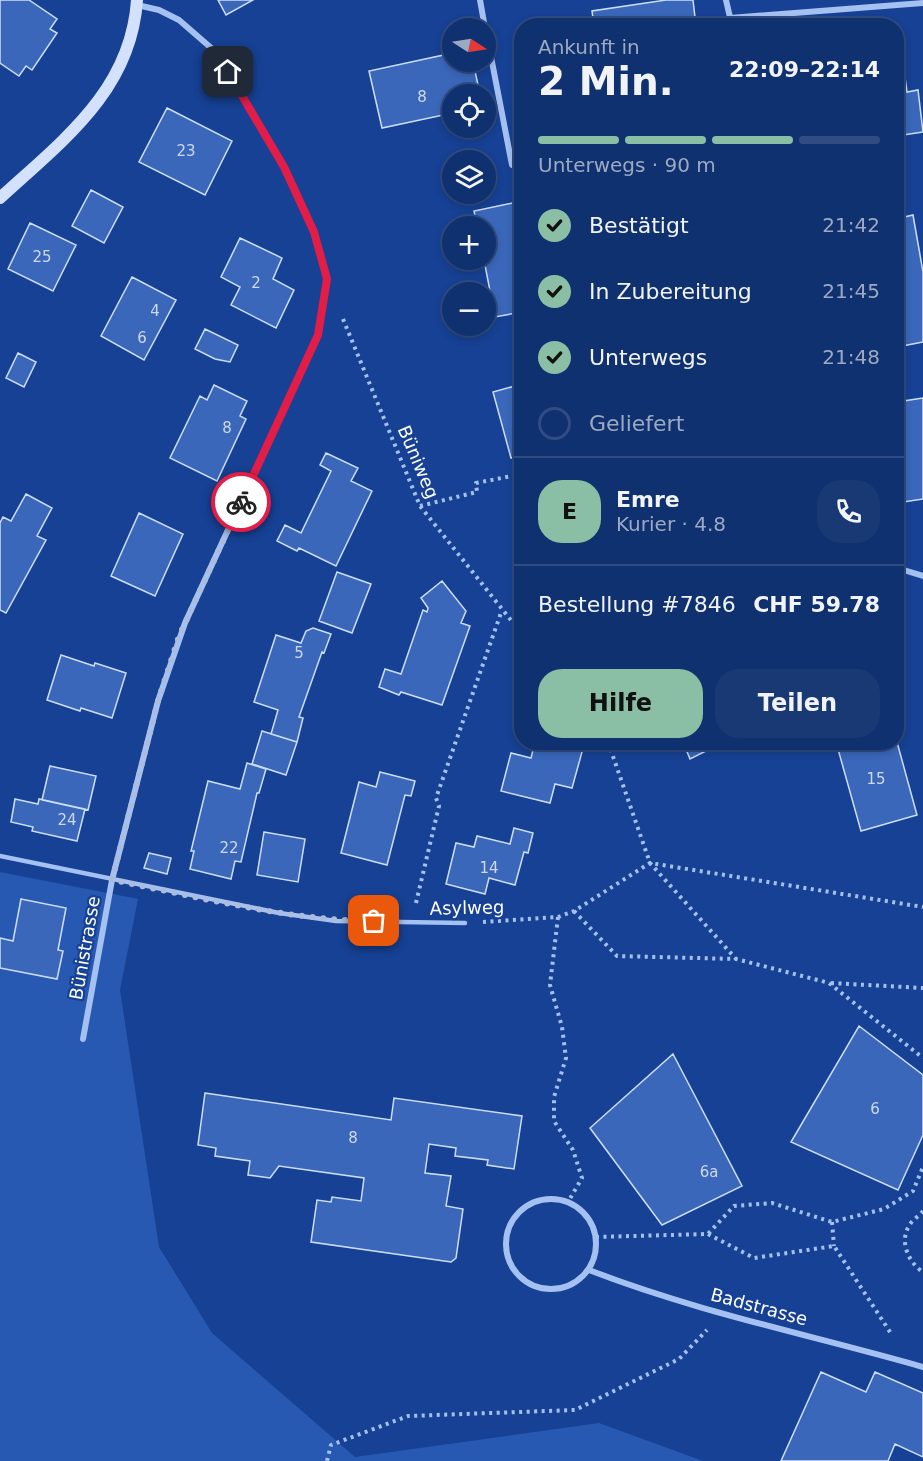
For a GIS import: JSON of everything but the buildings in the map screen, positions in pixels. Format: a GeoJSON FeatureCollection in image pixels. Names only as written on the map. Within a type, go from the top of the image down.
{"type":"FeatureCollection","features":[{"type":"Feature","properties":{"kind":"main road"},"geometry":{"type":"LineString","coordinates":[[0,198],[86,118],[104,95],[119,70],[132,36],[137,2]]}},
{"type":"Feature","properties":{"kind":"street"},"geometry":{"type":"LineString","coordinates":[[480,0],[484,18]]}},
{"type":"Feature","properties":{"kind":"street"},"geometry":{"type":"LineString","coordinates":[[726,0],[730,18]]}},
{"type":"Feature","properties":{"kind":"street","name":"Bünistrasse"},"geometry":{"type":"LineString","coordinates":[[83,1039],[112,880],[158,701],[179,636],[318,335],[327,279],[314,232],[284,167],[217,53],[179,20],[137,2]]}},
{"type":"Feature","properties":{"kind":"street"},"geometry":{"type":"LineString","coordinates":[[771,18],[923,3]]}},
{"type":"Feature","properties":{"kind":"street"},"geometry":{"type":"LineString","coordinates":[[494,72],[512,165]]}},
{"type":"Feature","properties":{"kind":"street"},"geometry":{"type":"LineString","coordinates":[[904,570],[923,576]]}},
{"type":"Feature","properties":{"kind":"street"},"geometry":{"type":"LineString","coordinates":[[553,1198],[568,1202],[581,1210],[591,1222],[596,1237],[596,1254],[589,1270],[578,1281],[564,1288],[548,1290],[533,1287],[519,1278],[510,1265],[505,1250],[506,1234],[512,1220],[523,1208],[537,1200],[553,1198]]}},
{"type":"Feature","properties":{"kind":"street","name":"Badstrasse"},"geometry":{"type":"LineString","coordinates":[[589,1270],[635,1288],[723,1314],[923,1367]]}},
{"type":"Feature","properties":{"kind":"lane","name":"Asylweg"},"geometry":{"type":"LineString","coordinates":[[0,856],[279,913],[325,919],[465,923]]}},
{"type":"Feature","properties":{"kind":"path","name":"Büniweg"},"geometry":{"type":"LineString","coordinates":[[327,279],[420,506],[514,624]]}},
{"type":"Feature","properties":{"kind":"path"},"geometry":{"type":"LineString","coordinates":[[420,506],[477,492],[476,483],[514,476]]}},
{"type":"Feature","properties":{"kind":"path"},"geometry":{"type":"LineString","coordinates":[[412,922],[439,806],[436,798],[502,609]]}},
{"type":"Feature","properties":{"kind":"path"},"geometry":{"type":"LineString","coordinates":[[611,750],[650,863],[736,959]]}},
{"type":"Feature","properties":{"kind":"path"},"geometry":{"type":"LineString","coordinates":[[650,863],[923,907]]}},
{"type":"Feature","properties":{"kind":"path","name":"Asylweg"},"geometry":{"type":"LineString","coordinates":[[465,923],[558,917],[574,910],[650,863]]}},
{"type":"Feature","properties":{"kind":"path"},"geometry":{"type":"LineString","coordinates":[[574,910],[617,956],[736,959],[829,983],[923,988]]}},
{"type":"Feature","properties":{"kind":"path"},"geometry":{"type":"LineString","coordinates":[[558,917],[550,985],[562,1027],[566,1058],[554,1097],[554,1121],[573,1150],[582,1178],[568,1202]]}},
{"type":"Feature","properties":{"kind":"path"},"geometry":{"type":"LineString","coordinates":[[829,983],[923,1058]]}},
{"type":"Feature","properties":{"kind":"path"},"geometry":{"type":"LineString","coordinates":[[708,1234],[734,1206],[772,1203],[832,1222],[884,1209],[913,1191],[923,1167]]}},
{"type":"Feature","properties":{"kind":"path"},"geometry":{"type":"LineString","coordinates":[[923,1211],[908,1227],[905,1248],[913,1266],[923,1272]]}},
{"type":"Feature","properties":{"kind":"path"},"geometry":{"type":"LineString","coordinates":[[832,1222],[834,1246],[911,1363]]}},
{"type":"Feature","properties":{"kind":"path"},"geometry":{"type":"LineString","coordinates":[[596,1237],[708,1234],[754,1258],[834,1246]]}},
{"type":"Feature","properties":{"kind":"path"},"geometry":{"type":"LineString","coordinates":[[327,1461],[331,1445],[408,1416],[575,1410],[679,1359],[723,1314]]}},
{"type":"Feature","properties":{"kind":"shaded area"},"geometry":{"type":"Polygon","coordinates":[[[0,872],[138,899],[120,990],[159,1247],[212,1333],[355,1457],[599,1423],[703,1461],[0,1461],[0,872]]]}},
{"type":"Feature","properties":{"kind":"way so far"},"geometry":{"type":"LineString","coordinates":[[241,502],[179,636],[158,701],[112,880],[279,913],[336,921],[374,921]]}},
{"type":"Feature","properties":{"kind":"route"},"geometry":{"type":"LineString","coordinates":[[228,72],[284,167],[314,232],[327,279],[318,335],[241,502]]}}]}
